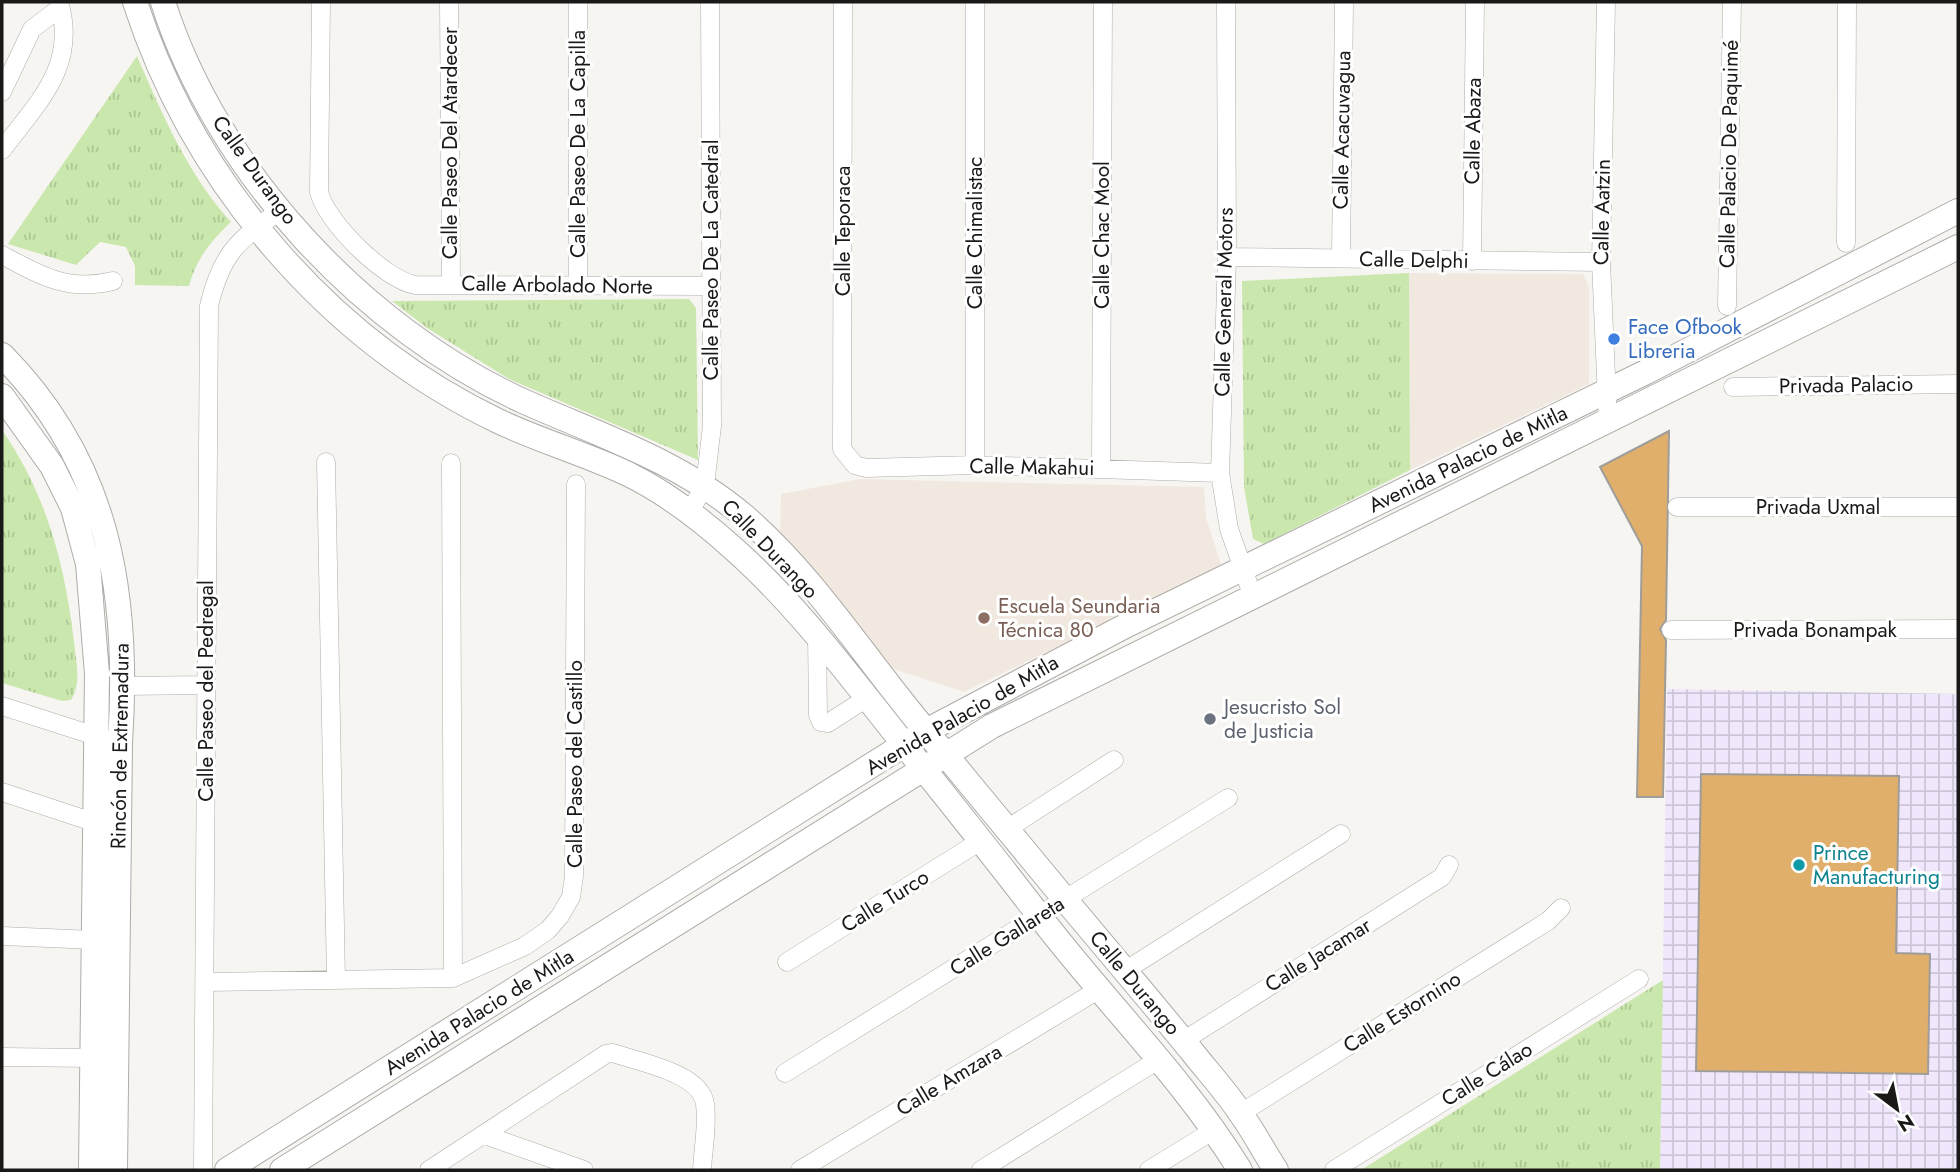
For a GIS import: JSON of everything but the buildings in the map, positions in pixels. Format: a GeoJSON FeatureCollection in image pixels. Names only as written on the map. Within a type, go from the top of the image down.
{"type":"FeatureCollection","features":[{"type":"Feature","properties":{"kind":"main road","name":"Calle Durango"},"geometry":{"type":"LineString","coordinates":[[135,2],[157,64],[187,122],[257,227],[283,260],[369,339],[425,379],[499,421],[626,473],[664,493],[758,572],[817,635],[982,840],[1098,990],[1214,1130],[1240,1170]]}},
{"type":"Feature","properties":{"kind":"main road","name":"Calle Durango"},"geometry":{"type":"LineString","coordinates":[[163,2],[189,66],[216,117],[280,211],[350,285],[407,332],[467,373],[527,403],[663,461],[705,485],[747,519],[848,632],[926,731],[1126,970],[1241,1113],[1276,1170]]}},
{"type":"Feature","properties":{"kind":"main road","name":"Avenida Palacio de Mitla"},"geometry":{"type":"LineString","coordinates":[[228,1170],[926,731],[1115,631],[1607,390],[1958,211]]}},
{"type":"Feature","properties":{"kind":"main road","name":"Avenida Palacio de Mitla"},"geometry":{"type":"LineString","coordinates":[[282,1170],[946,754],[1043,700],[1958,247]]}},
{"type":"Feature","properties":{"kind":"main road","name":"Rincón de Extremadura"},"geometry":{"type":"LineString","coordinates":[[2,355],[41,400],[64,434],[94,495],[113,555],[120,603],[124,686],[120,743],[115,1170]]}},
{"type":"Feature","properties":{"kind":"main road","name":"Rincón de Extremadura"},"geometry":{"type":"LineString","coordinates":[[2,396],[52,466],[73,508],[88,564],[97,674],[93,822],[94,1058],[91,1170]]}},
{"type":"Feature","properties":{"kind":"street","name":"Calle Arbolado Norte"},"geometry":{"type":"LineString","coordinates":[[321,2],[319,192],[331,218],[382,268],[403,283],[711,286]]}},
{"type":"Feature","properties":{"kind":"street","name":"Calle Paseo Del Atardecer"},"geometry":{"type":"LineString","coordinates":[[449,2],[451,284]]}},
{"type":"Feature","properties":{"kind":"street","name":"Calle Paseo De La Capilla"},"geometry":{"type":"LineString","coordinates":[[578,2],[578,285]]}},
{"type":"Feature","properties":{"kind":"street","name":"Calle Paseo De La Catedral"},"geometry":{"type":"LineString","coordinates":[[689,513],[705,485],[712,426],[710,2]]}},
{"type":"Feature","properties":{"kind":"street","name":"Calle Teporaca"},"geometry":{"type":"LineString","coordinates":[[843,2],[842,449],[847,458]]}},
{"type":"Feature","properties":{"kind":"street","name":"Calle Chimalistac"},"geometry":{"type":"LineString","coordinates":[[975,2],[975,465]]}},
{"type":"Feature","properties":{"kind":"street","name":"Calle Chac Mool"},"geometry":{"type":"LineString","coordinates":[[1101,469],[1103,2]]}},
{"type":"Feature","properties":{"kind":"street","name":"Calle General Motors"},"geometry":{"type":"LineString","coordinates":[[1226,2],[1227,257],[1220,473],[1230,529],[1253,597]]}},
{"type":"Feature","properties":{"kind":"street","name":"Calle Acacuvagua"},"geometry":{"type":"LineString","coordinates":[[1341,258],[1344,2]]}},
{"type":"Feature","properties":{"kind":"street","name":"Calle Abaza"},"geometry":{"type":"LineString","coordinates":[[1472,261],[1475,2]]}},
{"type":"Feature","properties":{"kind":"street","name":"Calle Aatzin"},"geometry":{"type":"LineString","coordinates":[[1606,2],[1601,262],[1608,422]]}},
{"type":"Feature","properties":{"kind":"street","name":"Calle Palacio De Paquimé"},"geometry":{"type":"LineString","coordinates":[[1727,306],[1732,2]]}},
{"type":"Feature","properties":{"kind":"street"},"geometry":{"type":"LineString","coordinates":[[1846,243],[1847,2]]}},
{"type":"Feature","properties":{"kind":"street"},"geometry":{"type":"LineString","coordinates":[[2,92],[32,29],[59,5]]}},
{"type":"Feature","properties":{"kind":"street"},"geometry":{"type":"LineString","coordinates":[[2,150],[51,84],[61,62],[66,40],[59,5]]}},
{"type":"Feature","properties":{"kind":"street","name":"Calle Paseo del Pedregal"},"geometry":{"type":"LineString","coordinates":[[203,1170],[209,306],[215,280],[226,256],[257,227],[280,211]]}},
{"type":"Feature","properties":{"kind":"street"},"geometry":{"type":"LineString","coordinates":[[2,255],[40,275],[75,287],[113,281]]}},
{"type":"Feature","properties":{"kind":"street","name":"Calle Delphi"},"geometry":{"type":"LineString","coordinates":[[1227,257],[1601,262]]}},
{"type":"Feature","properties":{"kind":"street","name":"Privada Palacio"},"geometry":{"type":"LineString","coordinates":[[1733,387],[1958,384]]}},
{"type":"Feature","properties":{"kind":"street","name":"Calle Makahui"},"geometry":{"type":"LineString","coordinates":[[847,458],[866,468],[975,465],[1220,473]]}},
{"type":"Feature","properties":{"kind":"street"},"geometry":{"type":"LineString","coordinates":[[326,462],[335,980]]}},
{"type":"Feature","properties":{"kind":"street"},"geometry":{"type":"LineString","coordinates":[[451,463],[453,978]]}},
{"type":"Feature","properties":{"kind":"street","name":"Calle Paseo del Castillo"},"geometry":{"type":"LineString","coordinates":[[206,982],[453,978],[525,946],[548,930],[561,916],[571,897],[574,876],[576,484]]}},
{"type":"Feature","properties":{"kind":"street","name":"Privada Uxmal"},"geometry":{"type":"LineString","coordinates":[[1677,507],[1958,507]]}},
{"type":"Feature","properties":{"kind":"street","name":"Privada Bonampak"},"geometry":{"type":"LineString","coordinates":[[1671,630],[1958,629]]}},
{"type":"Feature","properties":{"kind":"street"},"geometry":{"type":"LineString","coordinates":[[817,635],[818,715],[821,722],[828,723],[867,698]]}},
{"type":"Feature","properties":{"kind":"street"},"geometry":{"type":"LineString","coordinates":[[124,686],[205,685]]}},
{"type":"Feature","properties":{"kind":"street"},"geometry":{"type":"LineString","coordinates":[[2,706],[120,743]]}},
{"type":"Feature","properties":{"kind":"street"},"geometry":{"type":"LineString","coordinates":[[1007,829],[1114,761]]}},
{"type":"Feature","properties":{"kind":"street"},"geometry":{"type":"LineString","coordinates":[[2,792],[93,822]]}},
{"type":"Feature","properties":{"kind":"street","name":"Calle Gallareta"},"geometry":{"type":"LineString","coordinates":[[785,1073],[1228,798]]}},
{"type":"Feature","properties":{"kind":"street"},"geometry":{"type":"LineString","coordinates":[[1126,970],[1341,834]]}},
{"type":"Feature","properties":{"kind":"street","name":"Calle Turco"},"geometry":{"type":"LineString","coordinates":[[787,962],[982,840]]}},
{"type":"Feature","properties":{"kind":"street","name":"Calle Jacamar"},"geometry":{"type":"LineString","coordinates":[[1183,1041],[1441,877],[1449,865]]}},
{"type":"Feature","properties":{"kind":"street","name":"Calle Estornino"},"geometry":{"type":"LineString","coordinates":[[1241,1113],[1548,922],[1562,908]]}},
{"type":"Feature","properties":{"kind":"street"},"geometry":{"type":"LineString","coordinates":[[2,936],[94,940]]}},
{"type":"Feature","properties":{"kind":"street","name":"Calle Cálao"},"geometry":{"type":"LineString","coordinates":[[1334,1170],[1639,979]]}},
{"type":"Feature","properties":{"kind":"street","name":"Calle Amzara"},"geometry":{"type":"LineString","coordinates":[[800,1170],[1098,990]]}},
{"type":"Feature","properties":{"kind":"street"},"geometry":{"type":"LineString","coordinates":[[429,1170],[606,1054],[613,1053],[688,1079],[700,1090],[706,1106],[702,1170]]}},
{"type":"Feature","properties":{"kind":"street"},"geometry":{"type":"LineString","coordinates":[[2,1057],[94,1058]]}},
{"type":"Feature","properties":{"kind":"street"},"geometry":{"type":"LineString","coordinates":[[981,1170],[1157,1060]]}},
{"type":"Feature","properties":{"kind":"street"},"geometry":{"type":"LineString","coordinates":[[1149,1170],[1214,1130]]}},
{"type":"Feature","properties":{"kind":"street"},"geometry":{"type":"LineString","coordinates":[[485,1135],[584,1170]]}},
{"type":"Feature","properties":{"kind":"shaded area"},"geometry":{"type":"Polygon","coordinates":[[[1409,273],[1583,274],[1589,287],[1589,384],[1410,470],[1409,273]]]}},
{"type":"Feature","properties":{"kind":"shaded area","name":"Escuela Seundaria Técnica 80"},"geometry":{"type":"Polygon","coordinates":[[[860,479],[1204,487],[1206,518],[1222,567],[964,692],[894,669],[780,534],[781,494],[860,479]]]}},
{"type":"Feature","properties":{"kind":"shaded area"},"geometry":{"type":"Polygon","coordinates":[[[1667,689],[1958,694],[1958,1170],[1660,1170],[1667,689]]]}},
{"type":"Feature","properties":{"kind":"green space"},"geometry":{"type":"Polygon","coordinates":[[[137,56],[166,122],[189,164],[231,222],[205,251],[189,286],[135,285],[135,266],[126,247],[100,242],[76,265],[8,244],[137,56]]]}},
{"type":"Feature","properties":{"kind":"green space"},"geometry":{"type":"Polygon","coordinates":[[[1409,273],[1410,470],[1264,544],[1253,539],[1244,487],[1242,281],[1409,273]]]}},
{"type":"Feature","properties":{"kind":"green space"},"geometry":{"type":"Polygon","coordinates":[[[689,299],[696,308],[698,460],[509,379],[427,328],[392,301],[689,299]]]}},
{"type":"Feature","properties":{"kind":"green space"},"geometry":{"type":"Polygon","coordinates":[[[2,430],[31,480],[52,531],[59,558],[77,665],[76,686],[71,700],[62,701],[2,683],[2,430]]]}},
{"type":"Feature","properties":{"kind":"green space"},"geometry":{"type":"Polygon","coordinates":[[[1663,980],[1660,1170],[1361,1170],[1663,980]]]}},
{"type":"Feature","properties":{"kind":"place","name":"Face Ofbook Libreria"},"geometry":{"type":"Point","coordinates":[1614,339]}},
{"type":"Feature","properties":{"kind":"place","name":"Escuela Seundaria Técnica 80"},"geometry":{"type":"Point","coordinates":[984,618]}},
{"type":"Feature","properties":{"kind":"place","name":"Jesucristo Sol de Justicia"},"geometry":{"type":"Point","coordinates":[1210,719]}},
{"type":"Feature","properties":{"kind":"place","name":"Prince Manufacturing"},"geometry":{"type":"Point","coordinates":[1799,865]}}]}
